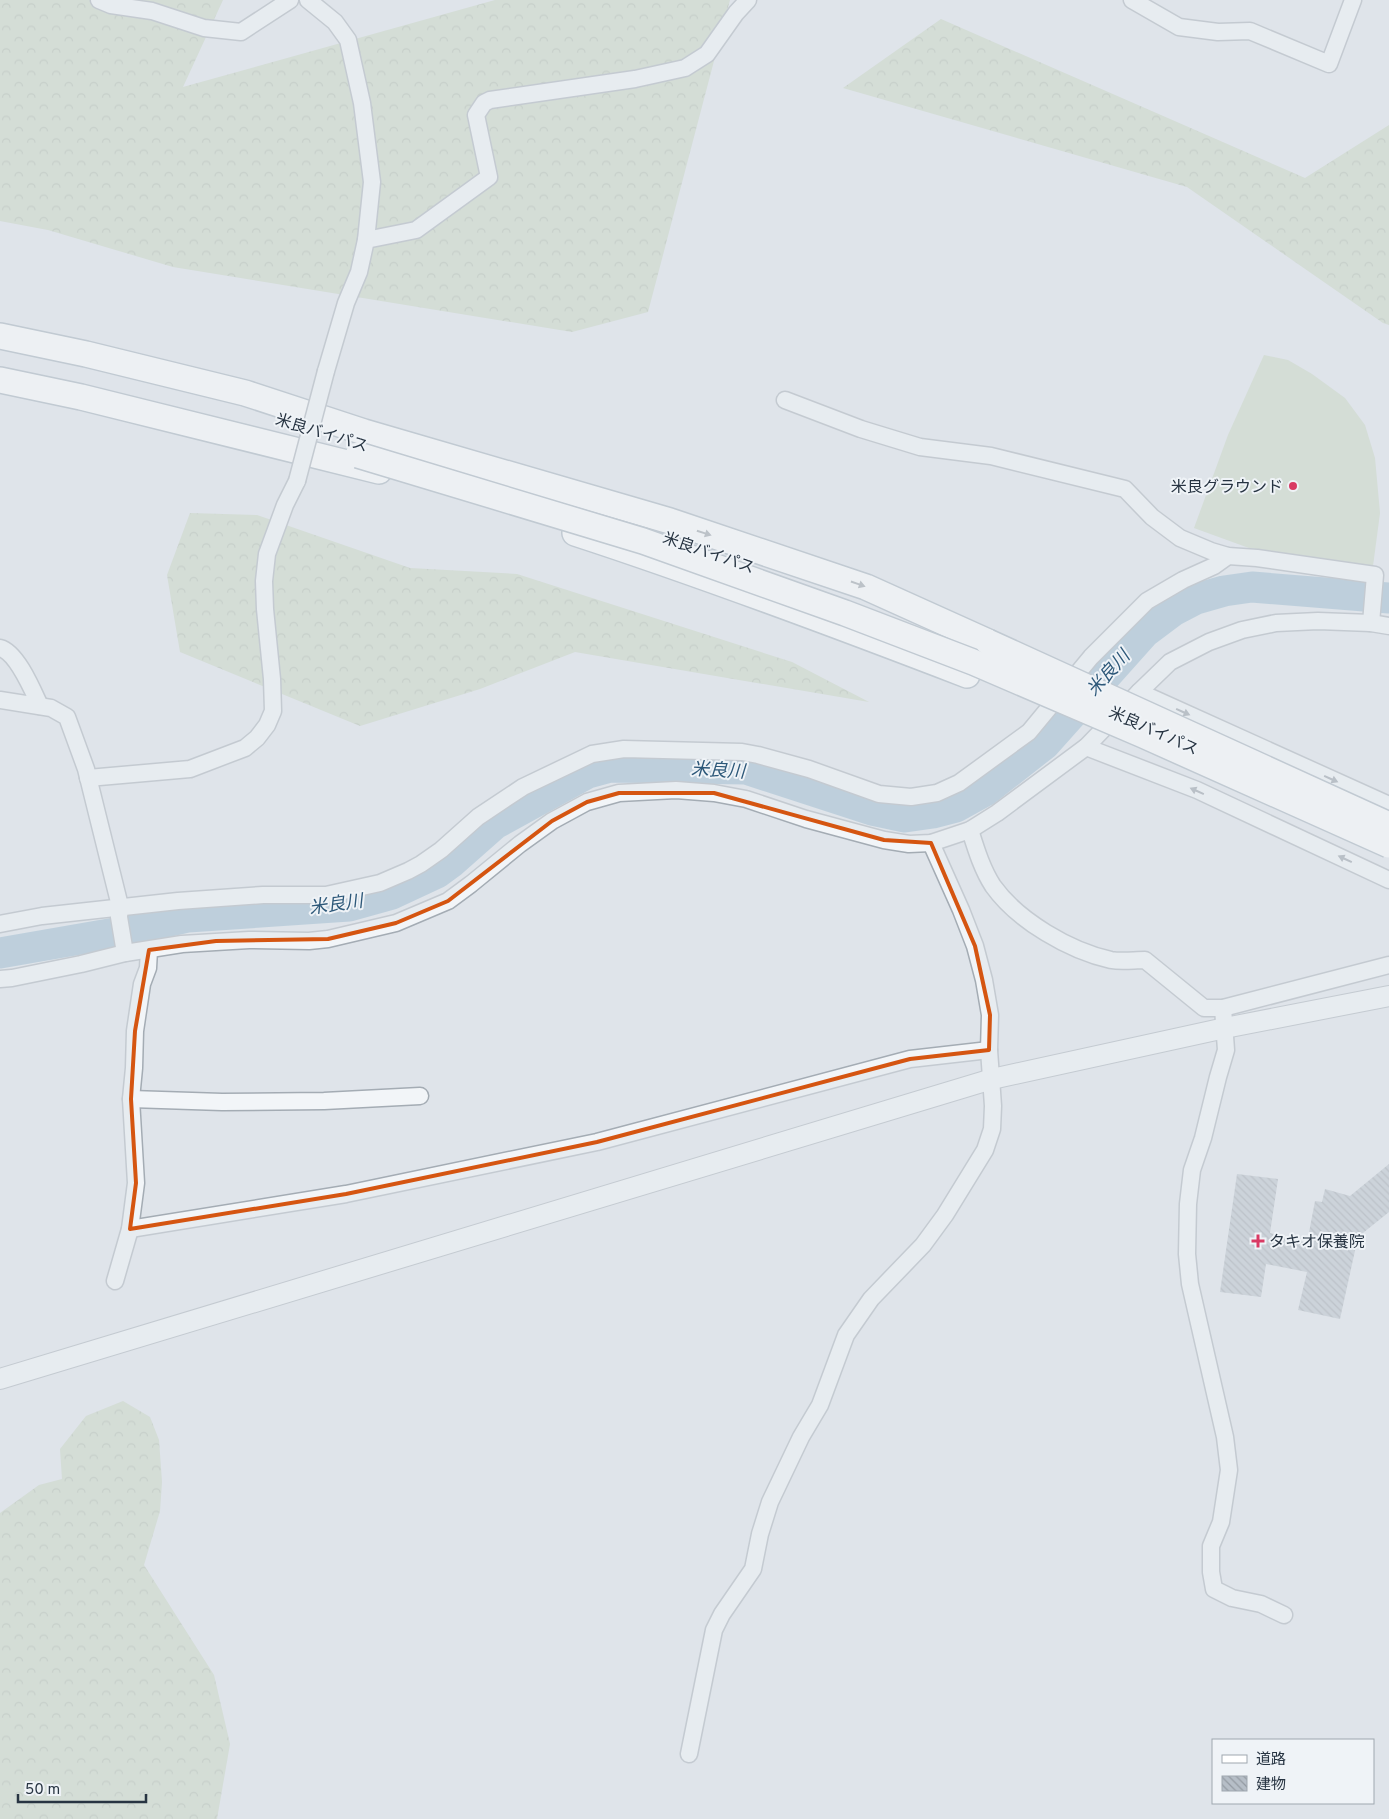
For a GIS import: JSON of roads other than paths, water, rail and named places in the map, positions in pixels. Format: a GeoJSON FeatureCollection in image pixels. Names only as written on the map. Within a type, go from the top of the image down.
{"type":"FeatureCollection","features":[{"type":"Feature","properties":{"kind":"main road"},"geometry":{"type":"LineString","coordinates":[[0,336],[86,354],[245,393],[364,432],[670,521],[866,587],[1389,824]]}},
{"type":"Feature","properties":{"kind":"main road","name":"米良バイパス"},"geometry":{"type":"LineString","coordinates":[[0,349],[217,400],[297,426],[360,450],[643,541],[854,616],[974,662],[1117,723],[1389,845]]}},
{"type":"Feature","properties":{"kind":"main road","name":"米良バイパス"},"geometry":{"type":"LineString","coordinates":[[0,366],[491,481],[641,528],[799,584],[1013,667],[1389,836]]}},
{"type":"Feature","properties":{"kind":"main road"},"geometry":{"type":"LineString","coordinates":[[0,380],[81,397],[340,460],[449,491],[648,557],[857,632],[1140,745],[1389,859]]}},
{"type":"Feature","properties":{"kind":"street"},"geometry":{"type":"LineString","coordinates":[[99,0],[111,5],[152,11],[204,28],[241,32],[290,0]]}},
{"type":"Feature","properties":{"kind":"street"},"geometry":{"type":"LineString","coordinates":[[88,778],[190,769],[245,748],[257,738],[267,725],[273,711],[272,679],[265,609],[264,581],[267,554],[285,505],[297,481],[346,303],[359,272],[366,240],[372,182],[362,103],[348,40],[335,22],[308,0]]}},
{"type":"Feature","properties":{"kind":"street"},"geometry":{"type":"LineString","coordinates":[[366,240],[416,230],[489,177],[476,115],[484,104],[490,100],[635,79],[685,68],[707,54],[736,13],[748,0]]}},
{"type":"Feature","properties":{"kind":"street"},"geometry":{"type":"LineString","coordinates":[[1132,0],[1179,27],[1218,32],[1250,31],[1329,64],[1353,0]]}},
{"type":"Feature","properties":{"kind":"street"},"geometry":{"type":"LineString","coordinates":[[785,400],[862,429],[920,447],[991,456],[1125,489],[1152,518],[1180,538],[1210,551],[1228,556],[1257,558],[1375,575],[1371,618]]}},
{"type":"Feature","properties":{"kind":"street"},"geometry":{"type":"LineString","coordinates":[[0,924],[42,916],[120,912],[263,895],[326,895],[380,883],[408,872],[442,850],[478,817],[523,787],[592,754],[610,750],[742,752],[809,769],[879,794],[911,797],[937,793],[959,783],[1029,732],[1091,657],[1146,601],[1183,580],[1214,566],[1228,556]]}},
{"type":"Feature","properties":{"kind":"street"},"geometry":{"type":"LineString","coordinates":[[0,979],[81,964],[124,949],[149,950],[182,944],[216,941],[328,940],[396,923],[448,901],[552,821],[587,802],[619,792],[676,790],[714,793],[746,799],[806,819],[884,840],[909,844],[931,843],[970,830],[997,813],[1086,747],[1138,692],[1170,662],[1209,642],[1242,630],[1276,623],[1371,618],[1389,626]]}},
{"type":"Feature","properties":{"kind":"street"},"geometry":{"type":"LineString","coordinates":[[0,648],[4,648],[18,664],[40,706]]}},
{"type":"Feature","properties":{"kind":"street"},"geometry":{"type":"LineString","coordinates":[[1138,692],[1389,805]]}},
{"type":"Feature","properties":{"kind":"street"},"geometry":{"type":"LineString","coordinates":[[0,700],[51,708],[67,717],[88,778],[120,912],[124,949]]}},
{"type":"Feature","properties":{"kind":"street"},"geometry":{"type":"LineString","coordinates":[[1086,747],[1189,787],[1389,880]]}},
{"type":"Feature","properties":{"kind":"street"},"geometry":{"type":"LineString","coordinates":[[970,830],[981,864],[993,886],[1018,913],[1032,924],[1083,951],[1113,960],[1145,960],[1204,1008],[1223,1008],[1389,965]]}},
{"type":"Feature","properties":{"kind":"street"},"geometry":{"type":"LineString","coordinates":[[689,1754],[714,1630],[722,1614],[753,1570],[760,1534],[770,1502],[800,1437],[820,1405],[846,1335],[871,1299],[923,1245],[949,1208],[985,1150],[992,1129],[994,1106],[990,1050],[990,1015],[984,980],[975,946],[931,843]]}},
{"type":"Feature","properties":{"kind":"street"},"geometry":{"type":"LineString","coordinates":[[115,1281],[130,1229],[136,1183],[131,1099],[136,1022],[142,984],[148,968],[149,950]]}},
{"type":"Feature","properties":{"kind":"street"},"geometry":{"type":"LineString","coordinates":[[0,1379],[992,1079],[1225,1028],[1389,996]]}},
{"type":"Feature","properties":{"kind":"street"},"geometry":{"type":"LineString","coordinates":[[1223,1008],[1226,1050],[1204,1138],[1192,1170],[1188,1204],[1187,1254],[1190,1284],[1225,1437],[1229,1470],[1221,1522],[1211,1546],[1211,1572],[1214,1588],[1232,1598],[1261,1604],[1284,1615]]}},
{"type":"Feature","properties":{"kind":"street"},"geometry":{"type":"LineString","coordinates":[[130,1229],[346,1194],[597,1142],[910,1059],[990,1050]]}},
{"type":"Feature","properties":{"kind":"street"},"geometry":{"type":"LineString","coordinates":[[131,1099],[222,1102],[324,1101],[420,1096]]}},
{"type":"Feature","properties":{"kind":"waterway","name":"米良川"},"geometry":{"type":"LineString","coordinates":[[0,953],[132,930],[188,917],[349,906],[392,894],[437,873],[495,824],[588,773],[610,767],[746,769],[872,810],[905,817],[933,813],[956,807],[985,791],[1045,744],[1145,632],[1173,611],[1196,599],[1224,591],[1252,587],[1389,598]]}},
{"type":"Feature","properties":{"kind":"place","name":"米良グラウンド"},"geometry":{"type":"Point","coordinates":[1293,486]}},
{"type":"Feature","properties":{"kind":"place","name":"タキオ保養院"},"geometry":{"type":"Point","coordinates":[1258,1241]}}]}
